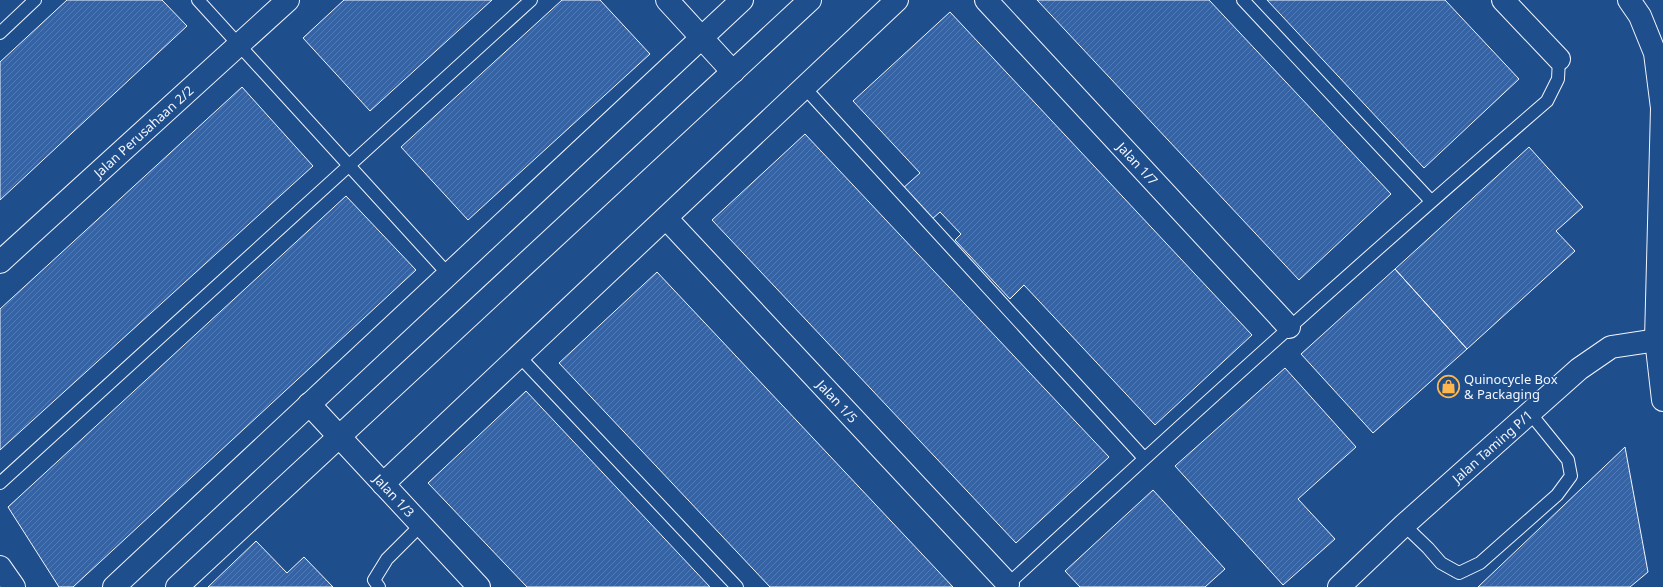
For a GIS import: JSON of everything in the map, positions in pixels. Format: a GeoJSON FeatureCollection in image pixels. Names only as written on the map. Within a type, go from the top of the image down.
{"type":"FeatureCollection","features":[{"type":"Feature","properties":{"kind":"street","name":"Jalan Perusahaan 2/2"},"geometry":{"type":"LineString","coordinates":[[0,262],[288,0]]}},
{"type":"Feature","properties":{"kind":"street"},"geometry":{"type":"LineString","coordinates":[[667,0],[733,72]]}},
{"type":"Feature","properties":{"kind":"street"},"geometry":{"type":"LineString","coordinates":[[114,587],[742,0]]}},
{"type":"Feature","properties":{"kind":"street"},"geometry":{"type":"LineString","coordinates":[[176,587],[810,0]]}},
{"type":"Feature","properties":{"kind":"street"},"geometry":{"type":"LineString","coordinates":[[383,484],[897,0]]}},
{"type":"Feature","properties":{"kind":"street","name":"Jalan 1/7"},"geometry":{"type":"LineString","coordinates":[[986,0],[1289,327]]}},
{"type":"Feature","properties":{"kind":"street"},"geometry":{"type":"LineString","coordinates":[[1503,0],[1559,59]]}},
{"type":"Feature","properties":{"kind":"street"},"geometry":{"type":"LineString","coordinates":[[1629,0],[1640,16],[1655,53],[1662,108],[1660,339],[1663,400]]}},
{"type":"Feature","properties":{"kind":"street","name":"Jalan 1/5"},"geometry":{"type":"LineString","coordinates":[[666,218],[1007,586]]}},
{"type":"Feature","properties":{"kind":"street","name":"Jalan Taming P/1"},"geometry":{"type":"LineString","coordinates":[[1339,587],[1404,525],[1579,369],[1611,347],[1660,339]]}},
{"type":"Feature","properties":{"kind":"street","name":"Jalan 1/3"},"geometry":{"type":"LineString","coordinates":[[309,404],[479,587]]}},
{"type":"Feature","properties":{"kind":"street"},"geometry":{"type":"LineString","coordinates":[[0,567],[14,587]]}},
{"type":"Feature","properties":{"kind":"lane"},"geometry":{"type":"LineString","coordinates":[[0,33],[36,0]]}},
{"type":"Feature","properties":{"kind":"lane"},"geometry":{"type":"LineString","coordinates":[[198,0],[448,274]]}},
{"type":"Feature","properties":{"kind":"lane"},"geometry":{"type":"LineString","coordinates":[[0,483],[531,0]]}},
{"type":"Feature","properties":{"kind":"lane"},"geometry":{"type":"LineString","coordinates":[[1243,0],[1431,201]]}},
{"type":"Feature","properties":{"kind":"lane"},"geometry":{"type":"LineString","coordinates":[[1007,586],[1144,458],[1289,327],[1431,201],[1547,101],[1558,79],[1559,59]]}},
{"type":"Feature","properties":{"kind":"lane"},"geometry":{"type":"LineString","coordinates":[[804,87],[1144,458]]}},
{"type":"Feature","properties":{"kind":"lane"},"geometry":{"type":"LineString","coordinates":[[519,356],[737,587]]}},
{"type":"Feature","properties":{"kind":"lane"},"geometry":{"type":"LineString","coordinates":[[1404,525],[1441,563],[1459,573],[1480,563],[1557,494],[1571,476],[1568,460],[1530,413]]}},
{"type":"Feature","properties":{"kind":"lane"},"geometry":{"type":"LineString","coordinates":[[379,587],[374,580],[387,559],[421,525]]}},
{"type":"Feature","properties":{"kind":"building"},"geometry":{"type":"Polygon","coordinates":[[[67,0],[162,0],[187,26],[0,200],[0,62],[67,0]]]}},
{"type":"Feature","properties":{"kind":"building"},"geometry":{"type":"Polygon","coordinates":[[[344,0],[492,0],[370,111],[303,38],[344,0]]]}},
{"type":"Feature","properties":{"kind":"building"},"geometry":{"type":"Polygon","coordinates":[[[562,0],[600,0],[650,54],[468,220],[401,147],[562,0]]]}},
{"type":"Feature","properties":{"kind":"building"},"geometry":{"type":"Polygon","coordinates":[[[1037,0],[1209,0],[1391,194],[1299,280],[1037,0]]]}},
{"type":"Feature","properties":{"kind":"building"},"geometry":{"type":"Polygon","coordinates":[[[1267,0],[1445,0],[1519,79],[1424,168],[1267,0]]]}},
{"type":"Feature","properties":{"kind":"building"},"geometry":{"type":"Polygon","coordinates":[[[950,12],[1252,335],[1155,425],[1024,285],[1010,299],[955,240],[961,234],[940,212],[931,220],[902,189],[920,173],[853,101],[950,12]]]}},
{"type":"Feature","properties":{"kind":"building"},"geometry":{"type":"Polygon","coordinates":[[[242,87],[313,166],[0,450],[0,309],[242,87]]]}},
{"type":"Feature","properties":{"kind":"building"},"geometry":{"type":"Polygon","coordinates":[[[805,134],[1109,457],[1016,543],[712,220],[805,134]]]}},
{"type":"Feature","properties":{"kind":"building"},"geometry":{"type":"Polygon","coordinates":[[[1529,147],[1583,207],[1556,231],[1575,251],[1467,349],[1395,269],[1529,147]]]}},
{"type":"Feature","properties":{"kind":"building"},"geometry":{"type":"Polygon","coordinates":[[[346,196],[416,270],[73,587],[59,587],[8,507],[346,196]]]}},
{"type":"Feature","properties":{"kind":"building"},"geometry":{"type":"Polygon","coordinates":[[[1395,269],[1467,349],[1373,433],[1301,354],[1395,269]]]}},
{"type":"Feature","properties":{"kind":"building"},"geometry":{"type":"Polygon","coordinates":[[[657,272],[953,587],[770,587],[559,363],[657,272]]]}},
{"type":"Feature","properties":{"kind":"building"},"geometry":{"type":"Polygon","coordinates":[[[1285,368],[1356,447],[1298,499],[1335,539],[1283,585],[1175,466],[1285,368]]]}},
{"type":"Feature","properties":{"kind":"building"},"geometry":{"type":"Polygon","coordinates":[[[526,391],[710,587],[527,587],[428,483],[526,391]]]}},
{"type":"Feature","properties":{"kind":"building"},"geometry":{"type":"Polygon","coordinates":[[[1625,447],[1648,572],[1630,587],[1478,587],[1625,447]]]}},
{"type":"Feature","properties":{"kind":"building"},"geometry":{"type":"Polygon","coordinates":[[[1153,490],[1225,569],[1205,587],[1080,587],[1065,571],[1153,490]]]}},
{"type":"Feature","properties":{"kind":"building"},"geometry":{"type":"Polygon","coordinates":[[[256,541],[287,573],[304,557],[333,587],[208,587],[256,541]]]}},
{"type":"Feature","properties":{"kind":"place","name":"Quinocycle Box & Packaging"},"geometry":{"type":"Point","coordinates":[1448,386]}}]}
